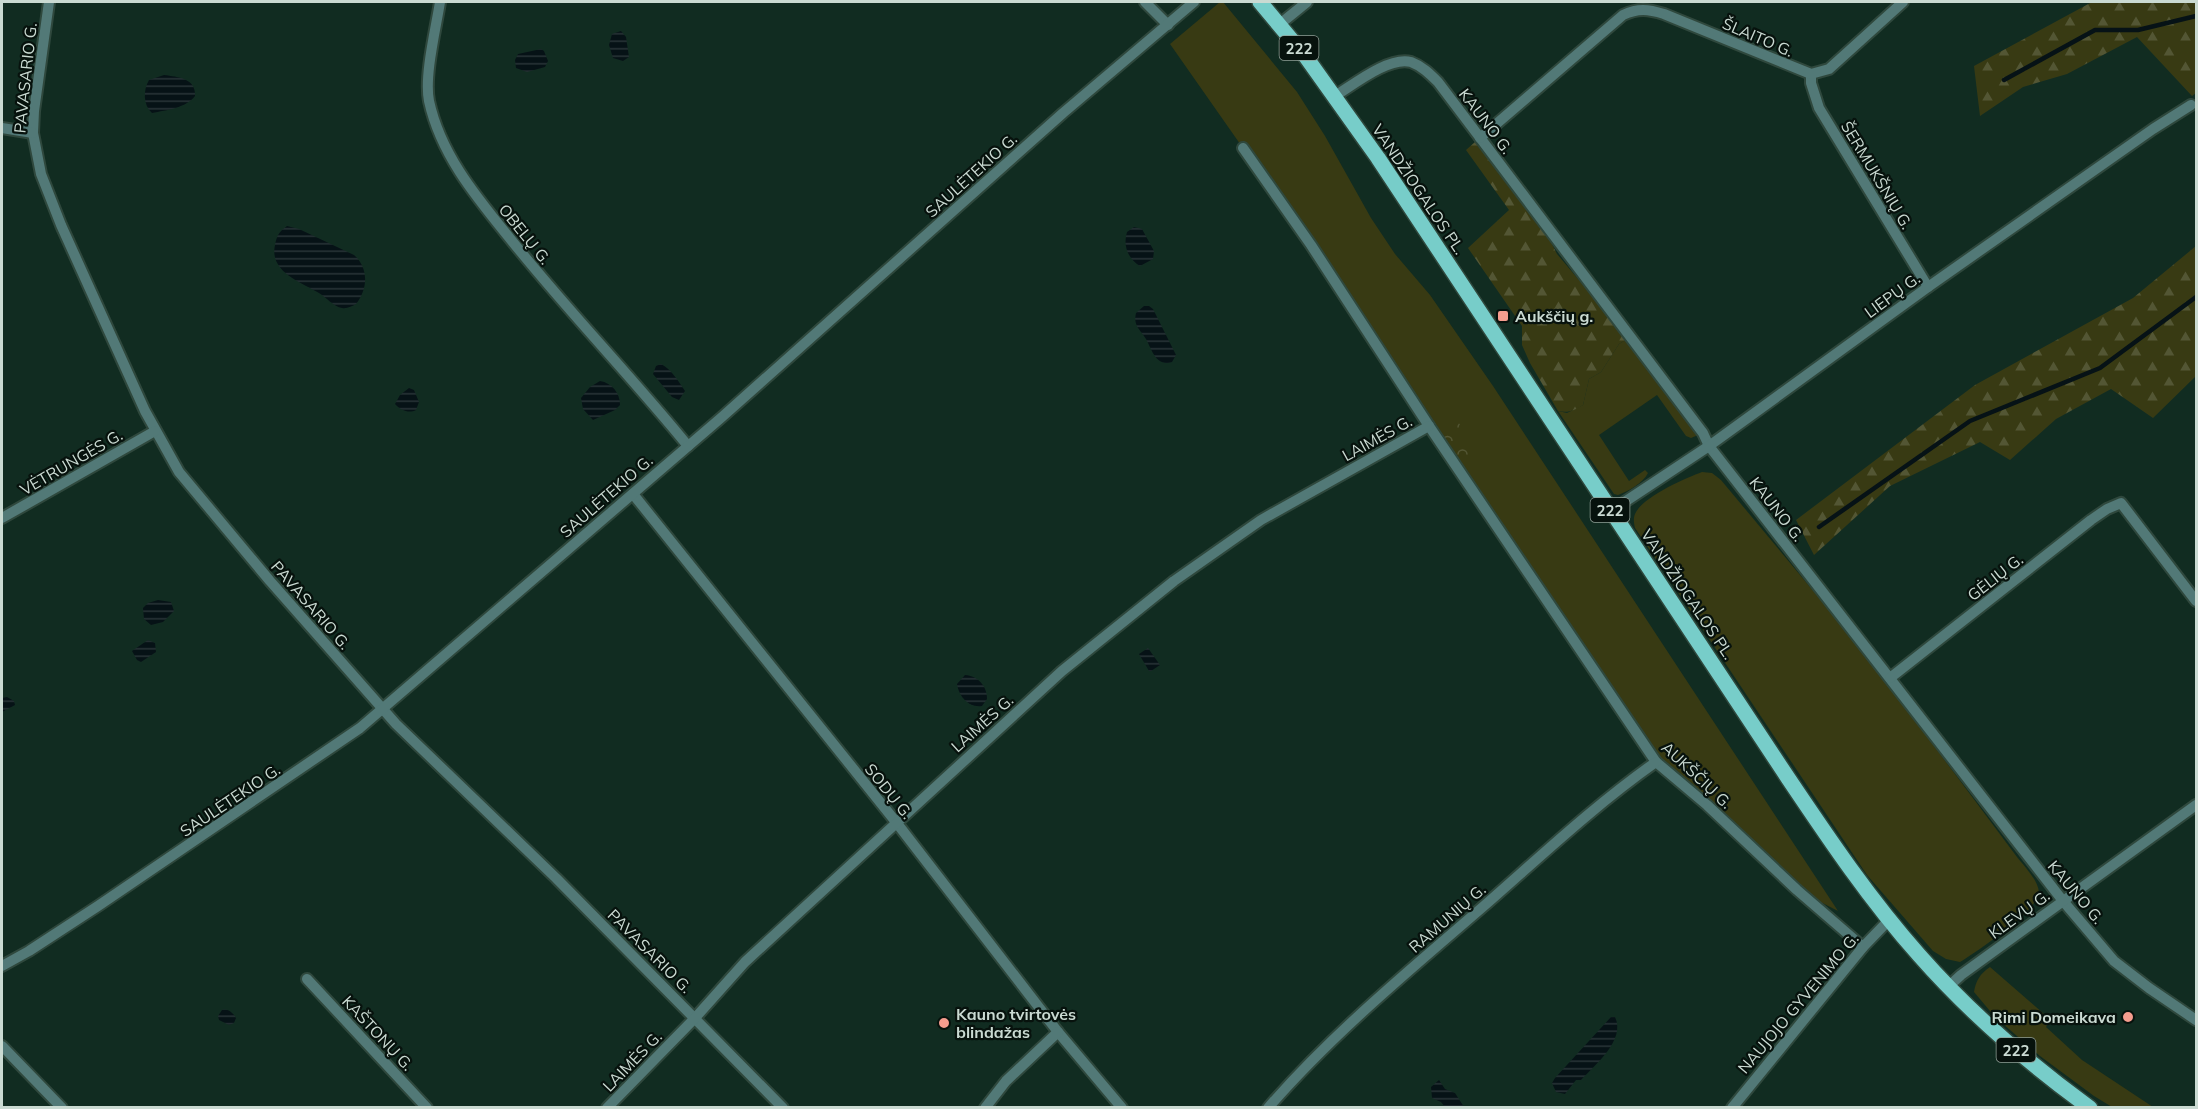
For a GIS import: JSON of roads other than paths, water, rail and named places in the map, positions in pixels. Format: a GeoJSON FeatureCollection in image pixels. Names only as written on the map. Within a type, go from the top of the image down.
{"type":"FeatureCollection","features":[{"type":"Feature","properties":{"kind":"main road","name":"VANDŽIOGALOS PL."},"geometry":{"type":"LineString","coordinates":[[1260,2],[1280,24],[1335,96],[1806,806],[1889,920],[1948,987],[2005,1041],[2090,1107]]}},
{"type":"Feature","properties":{"kind":"street","name":"PAVASARIO G."},"geometry":{"type":"LineString","coordinates":[[50,2],[33,133],[41,174],[46,190],[155,431],[179,472],[382,710],[556,878],[783,1107]]}},
{"type":"Feature","properties":{"kind":"street","name":"OBELŲ G."},"geometry":{"type":"LineString","coordinates":[[440,2],[429,80],[429,100],[434,118],[459,172],[543,279],[688,446]]}},
{"type":"Feature","properties":{"kind":"street"},"geometry":{"type":"LineString","coordinates":[[1145,2],[1168,25]]}},
{"type":"Feature","properties":{"kind":"street","name":"SAULĖTEKIO G."},"geometry":{"type":"LineString","coordinates":[[2,966],[47,940],[360,728],[633,494],[1057,119],[1194,2]]}},
{"type":"Feature","properties":{"kind":"street"},"geometry":{"type":"LineString","coordinates":[[1280,24],[1307,2]]}},
{"type":"Feature","properties":{"kind":"street"},"geometry":{"type":"LineString","coordinates":[[1810,74],[1829,69],[1903,2]]}},
{"type":"Feature","properties":{"kind":"street","name":"ŠLAITO G."},"geometry":{"type":"LineString","coordinates":[[1480,138],[1623,15],[1640,9],[1664,14],[1810,74]]}},
{"type":"Feature","properties":{"kind":"street","name":"KAUNO G."},"geometry":{"type":"LineString","coordinates":[[1335,96],[1395,62],[1412,63],[1423,68],[1438,82],[1703,433],[1709,446],[2063,901],[2114,961],[2196,1020]]}},
{"type":"Feature","properties":{"kind":"street","name":"ŠERMUKŠNIŲ G."},"geometry":{"type":"LineString","coordinates":[[1810,74],[1810,82],[1819,108],[1928,287]]}},
{"type":"Feature","properties":{"kind":"street","name":"LIEPŲ G."},"geometry":{"type":"LineString","coordinates":[[1611,511],[1709,446],[1928,287],[2153,129],[2191,105]]}},
{"type":"Feature","properties":{"kind":"street"},"geometry":{"type":"LineString","coordinates":[[2,128],[33,133]]}},
{"type":"Feature","properties":{"kind":"street","name":"AUKŠČIŲ G."},"geometry":{"type":"LineString","coordinates":[[1243,147],[1656,762],[1863,947]]}},
{"type":"Feature","properties":{"kind":"street","name":"LAIMĖS G."},"geometry":{"type":"LineString","coordinates":[[607,1107],[695,1018],[745,962],[1062,670],[1174,581],[1261,520],[1429,426]]}},
{"type":"Feature","properties":{"kind":"street","name":"VĖTRUNGĖS G."},"geometry":{"type":"LineString","coordinates":[[2,518],[155,431]]}},
{"type":"Feature","properties":{"kind":"street","name":"SODŲ G."},"geometry":{"type":"LineString","coordinates":[[633,494],[896,822],[1058,1032],[1122,1107]]}},
{"type":"Feature","properties":{"kind":"street","name":"GĖLIŲ G."},"geometry":{"type":"LineString","coordinates":[[1890,678],[2091,520],[2121,503],[2196,601]]}},
{"type":"Feature","properties":{"kind":"street","name":"RAMUNIŲ G."},"geometry":{"type":"LineString","coordinates":[[1268,1107],[1351,1021],[1537,860],[1575,824],[1656,762]]}},
{"type":"Feature","properties":{"kind":"street","name":"KLEVŲ G."},"geometry":{"type":"LineString","coordinates":[[1948,987],[1961,975],[2196,805]]}},
{"type":"Feature","properties":{"kind":"street","name":"NAUJOJO GYVENIMO G."},"geometry":{"type":"LineString","coordinates":[[1732,1107],[1863,947],[1889,920]]}},
{"type":"Feature","properties":{"kind":"street","name":"KAŠTONŲ G."},"geometry":{"type":"LineString","coordinates":[[307,979],[427,1107]]}},
{"type":"Feature","properties":{"kind":"street"},"geometry":{"type":"LineString","coordinates":[[985,1107],[1006,1081],[1058,1032]]}},
{"type":"Feature","properties":{"kind":"street"},"geometry":{"type":"LineString","coordinates":[[2,1046],[62,1107]]}},
{"type":"Feature","properties":{"kind":"waterway"},"geometry":{"type":"LineString","coordinates":[[2004,80],[2095,30],[2138,30],[2196,16]]}},
{"type":"Feature","properties":{"kind":"waterway"},"geometry":{"type":"LineString","coordinates":[[1819,527],[1970,421],[2100,368],[2196,297]]}},
{"type":"Feature","properties":{"kind":"place","name":"Aukščių g."},"geometry":{"type":"Point","coordinates":[1503,316]}},
{"type":"Feature","properties":{"kind":"place","name":"Rimi Domeikava"},"geometry":{"type":"Point","coordinates":[2128,1017]}},
{"type":"Feature","properties":{"kind":"place","name":"Kauno tvirtovės blindažas"},"geometry":{"type":"Point","coordinates":[944,1023]}}]}
